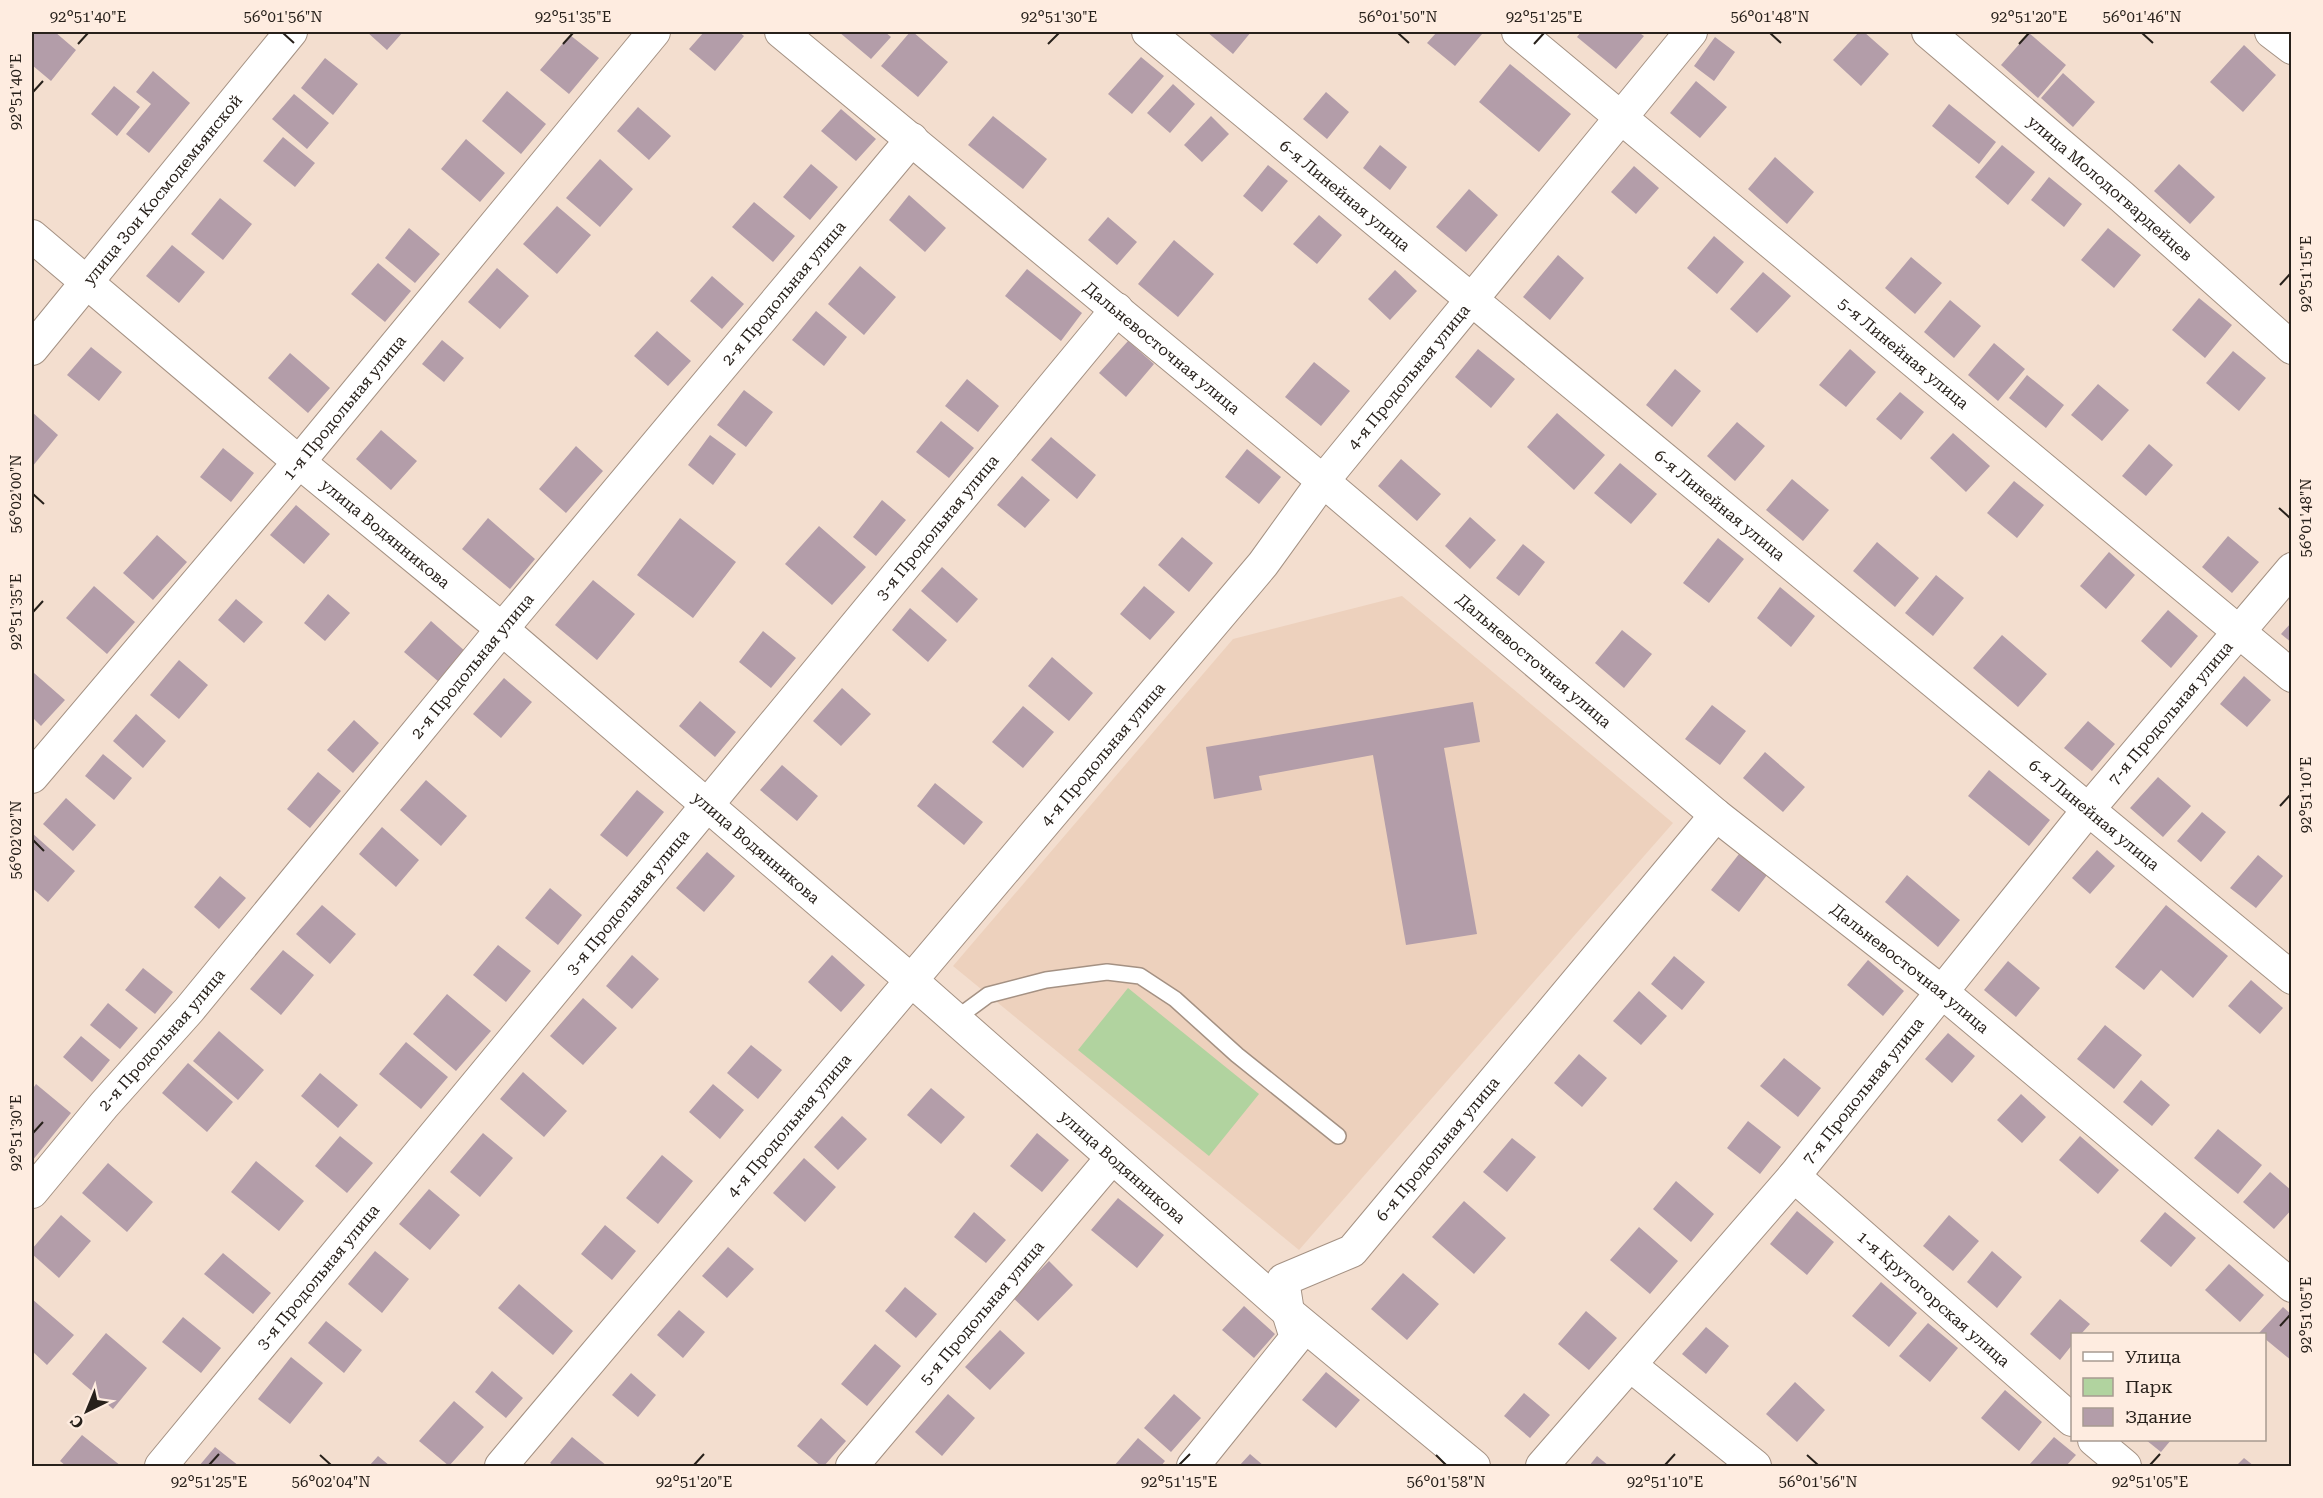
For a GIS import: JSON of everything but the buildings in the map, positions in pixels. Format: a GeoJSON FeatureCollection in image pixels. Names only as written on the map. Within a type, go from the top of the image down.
{"type":"FeatureCollection","features":[{"type":"Feature","properties":{"kind":"street","name":"улица Зои Космодемьянской"},"geometry":{"type":"LineString","coordinates":[[32,349],[291,32]]}},
{"type":"Feature","properties":{"kind":"street","name":"1-я Продольная улица"},"geometry":{"type":"LineString","coordinates":[[32,777],[299,462],[654,32]]}},
{"type":"Feature","properties":{"kind":"street","name":"Дальневосточная улица"},"geometry":{"type":"LineString","coordinates":[[781,32],[1118,309],[1716,815],[1942,992],[2292,1286]]}},
{"type":"Feature","properties":{"kind":"street","name":"6-я Линейная улица"},"geometry":{"type":"LineString","coordinates":[[1148,32],[2292,978]]}},
{"type":"Feature","properties":{"kind":"street","name":"5-я Линейная улица"},"geometry":{"type":"LineString","coordinates":[[1518,32],[2292,676]]}},
{"type":"Feature","properties":{"kind":"street","name":"4-я Продольная улица"},"geometry":{"type":"LineString","coordinates":[[501,1467],[1263,564],[1323,481],[1691,32]]}},
{"type":"Feature","properties":{"kind":"street","name":"улица Молодогвардейцев"},"geometry":{"type":"LineString","coordinates":[[1928,32],[2121,196],[2292,348]]}},
{"type":"Feature","properties":{"kind":"street"},"geometry":{"type":"LineString","coordinates":[[2271,32],[2292,48]]}},
{"type":"Feature","properties":{"kind":"street","name":"2-я Продольная улица"},"geometry":{"type":"LineString","coordinates":[[32,1192],[104,1105],[189,1010],[502,629],[912,139]]}},
{"type":"Feature","properties":{"kind":"street","name":"улица Водянникова"},"geometry":{"type":"LineString","coordinates":[[32,236],[299,462],[502,629],[912,981],[1111,1159],[1288,1312],[1474,1467]]}},
{"type":"Feature","properties":{"kind":"street","name":"3-я Продольная улица"},"geometry":{"type":"LineString","coordinates":[[161,1467],[1118,309]]}},
{"type":"Feature","properties":{"kind":"street","name":"7-я Продольная улица"},"geometry":{"type":"LineString","coordinates":[[1542,1467],[1794,1176],[2088,810],[2292,569]]}},
{"type":"Feature","properties":{"kind":"street","name":"6-я Продольная улица"},"geometry":{"type":"LineString","coordinates":[[1193,1467],[1296,1338],[1288,1312],[1283,1280],[1352,1251],[1716,815]]}},
{"type":"Feature","properties":{"kind":"street","name":"5-я Продольная улица"},"geometry":{"type":"LineString","coordinates":[[852,1467],[1111,1159]]}},
{"type":"Feature","properties":{"kind":"street","name":"1-я Крутогорская улица"},"geometry":{"type":"LineString","coordinates":[[1794,1176],[2071,1418]]}},
{"type":"Feature","properties":{"kind":"street"},"geometry":{"type":"LineString","coordinates":[[1630,1365],[1755,1467]]}},
{"type":"Feature","properties":{"kind":"street"},"geometry":{"type":"LineString","coordinates":[[2095,1441],[2125,1467]]}},
{"type":"Feature","properties":{"kind":"lane"},"geometry":{"type":"LineString","coordinates":[[954,1020],[988,995],[1046,980],[1107,972],[1140,976],[1175,999],[1237,1055],[1338,1136]]}},
{"type":"Feature","properties":{"kind":"shaded area"},"geometry":{"type":"Polygon","coordinates":[[[1402,596],[1673,823],[1299,1250],[953,966],[1233,639],[1402,596]]]}},
{"type":"Feature","properties":{"kind":"green space"},"geometry":{"type":"Polygon","coordinates":[[[1128,988],[1259,1094],[1209,1156],[1078,1050],[1128,988]]]}}]}
